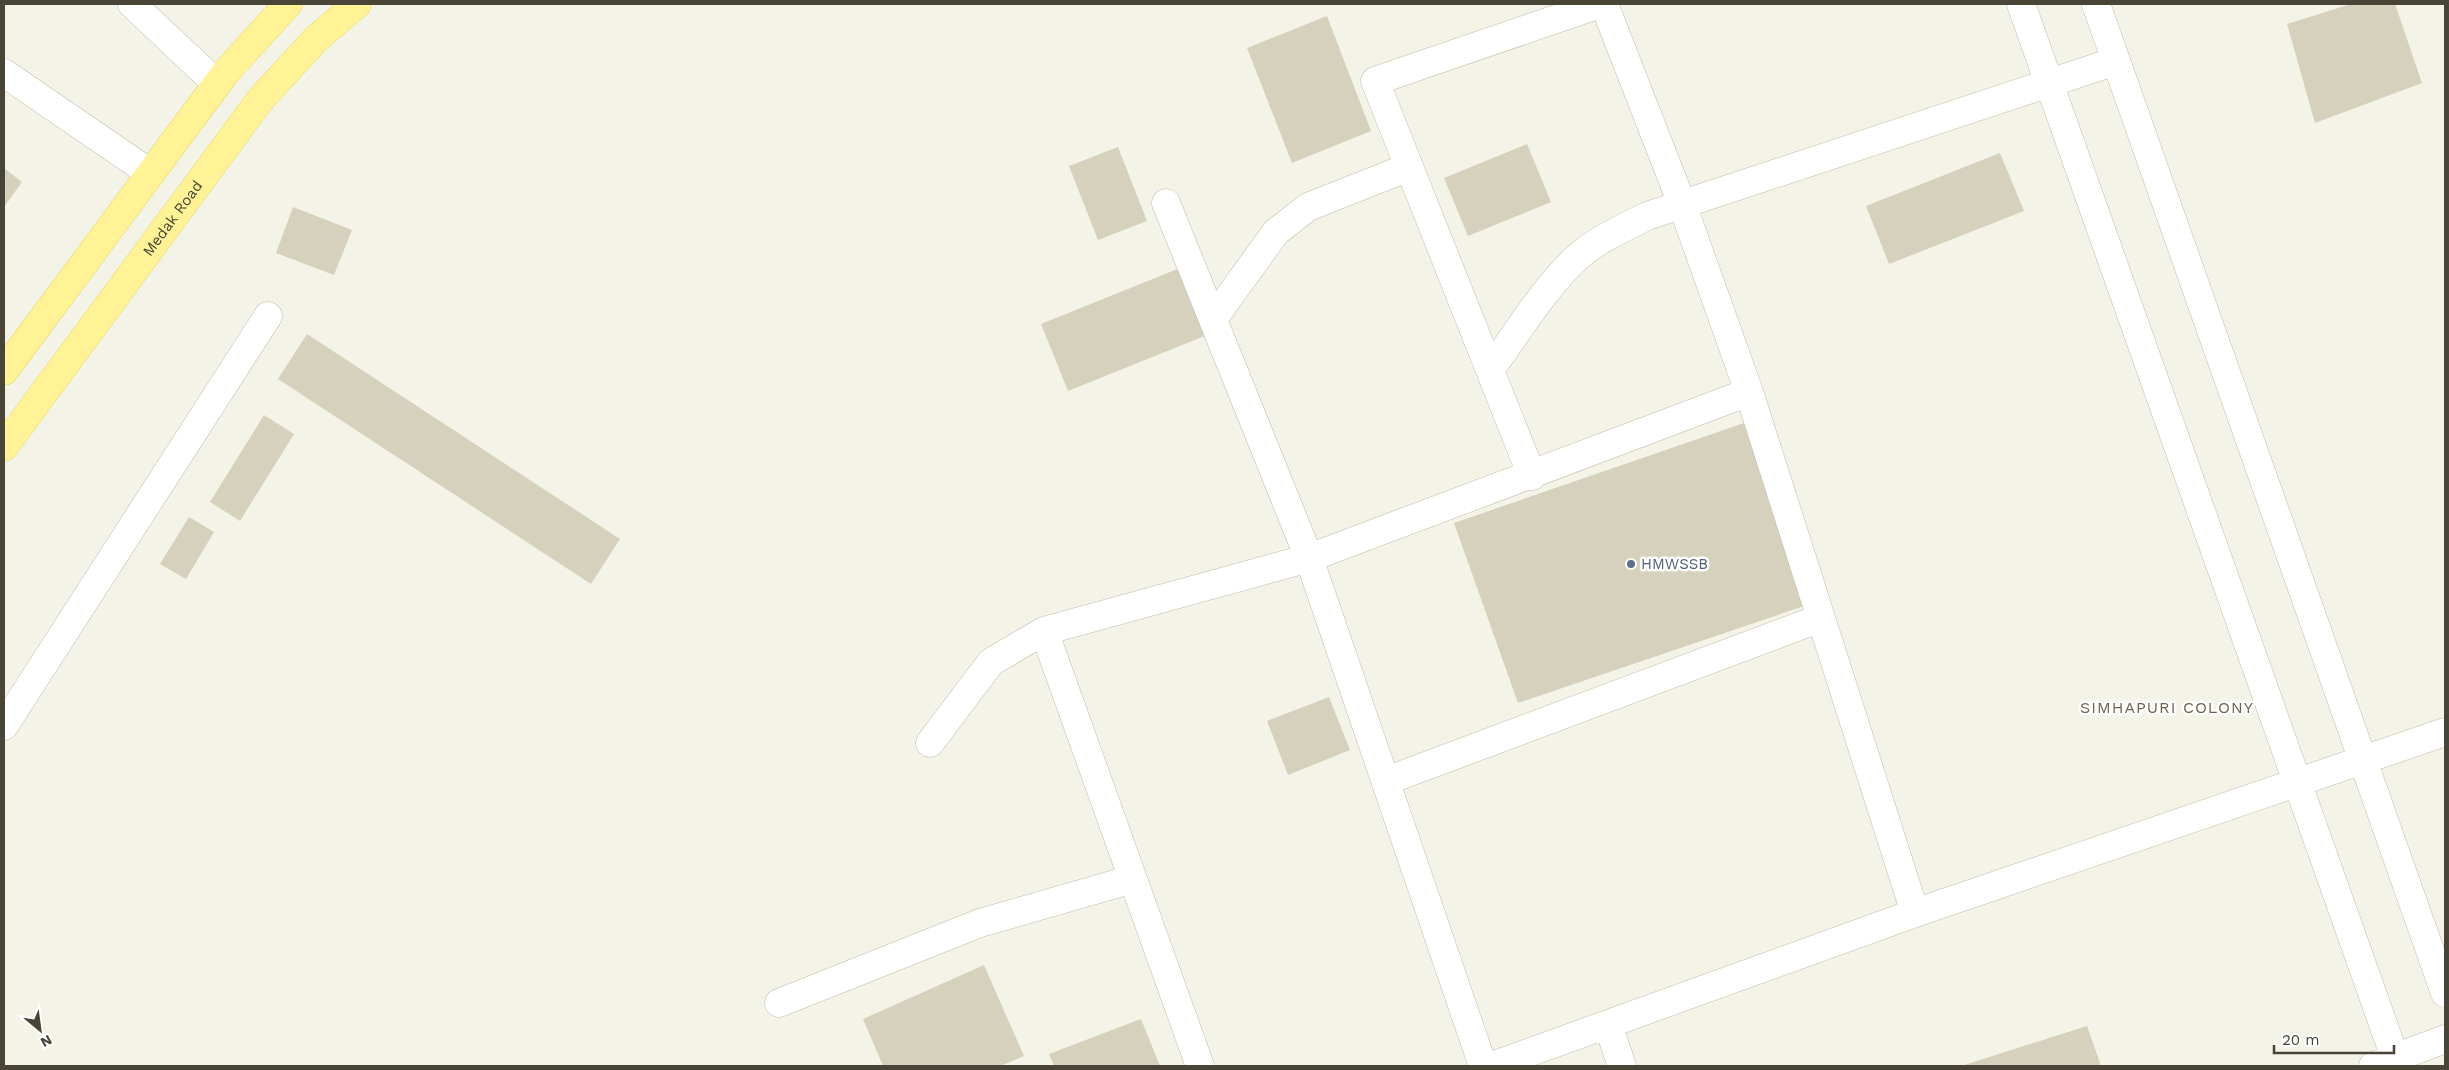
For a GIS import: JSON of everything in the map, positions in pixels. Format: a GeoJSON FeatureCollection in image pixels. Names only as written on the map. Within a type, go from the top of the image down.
{"type":"FeatureCollection","features":[{"type":"Feature","properties":{"kind":"main road"},"geometry":{"type":"LineString","coordinates":[[4,371],[217,84],[288,4]]}},
{"type":"Feature","properties":{"kind":"main road","name":"Medak Road"},"geometry":{"type":"LineString","coordinates":[[4,447],[260,100],[316,39],[357,4]]}},
{"type":"Feature","properties":{"kind":"street"},"geometry":{"type":"LineString","coordinates":[[132,4],[217,84]]}},
{"type":"Feature","properties":{"kind":"street"},"geometry":{"type":"LineString","coordinates":[[1532,476],[1375,81],[1602,4],[1682,204],[1749,392],[1915,913]]}},
{"type":"Feature","properties":{"kind":"street"},"geometry":{"type":"LineString","coordinates":[[2021,4],[2298,783],[2389,1064],[2445,1039]]}},
{"type":"Feature","properties":{"kind":"street"},"geometry":{"type":"LineString","coordinates":[[2096,4],[2445,993]]}},
{"type":"Feature","properties":{"kind":"street"},"geometry":{"type":"LineString","coordinates":[[1490,370],[1555,281],[1580,255],[1606,237],[1630,224],[1682,204],[2116,61]]}},
{"type":"Feature","properties":{"kind":"street"},"geometry":{"type":"LineString","coordinates":[[4,73],[150,173]]}},
{"type":"Feature","properties":{"kind":"street"},"geometry":{"type":"LineString","coordinates":[[1213,319],[1276,232],[1308,207],[1409,167]]}},
{"type":"Feature","properties":{"kind":"street"},"geometry":{"type":"LineString","coordinates":[[1166,203],[1308,558],[1483,1066]]}},
{"type":"Feature","properties":{"kind":"street"},"geometry":{"type":"LineString","coordinates":[[4,726],[268,316]]}},
{"type":"Feature","properties":{"kind":"street"},"geometry":{"type":"LineString","coordinates":[[930,742],[991,662],[1044,631],[1308,558],[1532,476],[1749,392]]}},
{"type":"Feature","properties":{"kind":"street"},"geometry":{"type":"LineString","coordinates":[[1386,782],[1821,618]]}},
{"type":"Feature","properties":{"kind":"street"},"geometry":{"type":"LineString","coordinates":[[1044,631],[1200,1066]]}},
{"type":"Feature","properties":{"kind":"street"},"geometry":{"type":"LineString","coordinates":[[1492,1066],[1915,913],[2445,732]]}},
{"type":"Feature","properties":{"kind":"street"},"geometry":{"type":"LineString","coordinates":[[779,1003],[980,923],[1133,880]]}},
{"type":"Feature","properties":{"kind":"street"},"geometry":{"type":"LineString","coordinates":[[1608,1025],[1622,1066]]}},
{"type":"Feature","properties":{"kind":"building"},"geometry":{"type":"Polygon","coordinates":[[[2351,4],[2395,4],[2422,83],[2315,123],[2287,24],[2351,4]]]}},
{"type":"Feature","properties":{"kind":"building"},"geometry":{"type":"Polygon","coordinates":[[[1327,16],[1371,131],[1292,163],[1247,48],[1327,16]]]}},
{"type":"Feature","properties":{"kind":"building"},"geometry":{"type":"Polygon","coordinates":[[[1527,144],[1551,202],[1468,236],[1444,178],[1527,144]]]}},
{"type":"Feature","properties":{"kind":"building"},"geometry":{"type":"Polygon","coordinates":[[[1118,147],[1147,221],[1098,240],[1069,166],[1118,147]]]}},
{"type":"Feature","properties":{"kind":"building"},"geometry":{"type":"Polygon","coordinates":[[[2000,153],[2024,211],[1889,264],[1866,206],[2000,153]]]}},
{"type":"Feature","properties":{"kind":"building"},"geometry":{"type":"Polygon","coordinates":[[[4,168],[22,182],[4,207],[4,168]]]}},
{"type":"Feature","properties":{"kind":"building"},"geometry":{"type":"Polygon","coordinates":[[[293,207],[352,230],[334,275],[276,253],[293,207]]]}},
{"type":"Feature","properties":{"kind":"building"},"geometry":{"type":"Polygon","coordinates":[[[1180,268],[1207,335],[1068,391],[1041,324],[1180,268]]]}},
{"type":"Feature","properties":{"kind":"building"},"geometry":{"type":"Polygon","coordinates":[[[307,334],[620,539],[591,584],[278,379],[307,334]]]}},
{"type":"Feature","properties":{"kind":"building"},"geometry":{"type":"Polygon","coordinates":[[[264,415],[294,434],[240,521],[210,502],[264,415]]]}},
{"type":"Feature","properties":{"kind":"building","name":"HMWSSB"},"geometry":{"type":"Polygon","coordinates":[[[1747,422],[1807,605],[1518,703],[1454,523],[1747,422]]]}},
{"type":"Feature","properties":{"kind":"building"},"geometry":{"type":"Polygon","coordinates":[[[189,517],[214,532],[186,579],[160,564],[189,517]]]}},
{"type":"Feature","properties":{"kind":"building"},"geometry":{"type":"Polygon","coordinates":[[[1329,697],[1350,750],[1288,775],[1267,721],[1329,697]]]}},
{"type":"Feature","properties":{"kind":"building"},"geometry":{"type":"Polygon","coordinates":[[[984,965],[1024,1056],[1000,1066],[883,1066],[863,1019],[984,965]]]}},
{"type":"Feature","properties":{"kind":"building"},"geometry":{"type":"Polygon","coordinates":[[[1141,1019],[1160,1066],[1054,1066],[1049,1054],[1141,1019]]]}},
{"type":"Feature","properties":{"kind":"building"},"geometry":{"type":"Polygon","coordinates":[[[2087,1026],[2101,1066],[1961,1066],[2087,1026]]]}},
{"type":"Feature","properties":{"kind":"place","name":"HMWSSB"},"geometry":{"type":"Point","coordinates":[1631,564]}},
{"type":"Feature","properties":{"kind":"district","name":"SIMHAPURI COLONY"},"geometry":{"type":"Point","coordinates":[2167,707]}}]}
